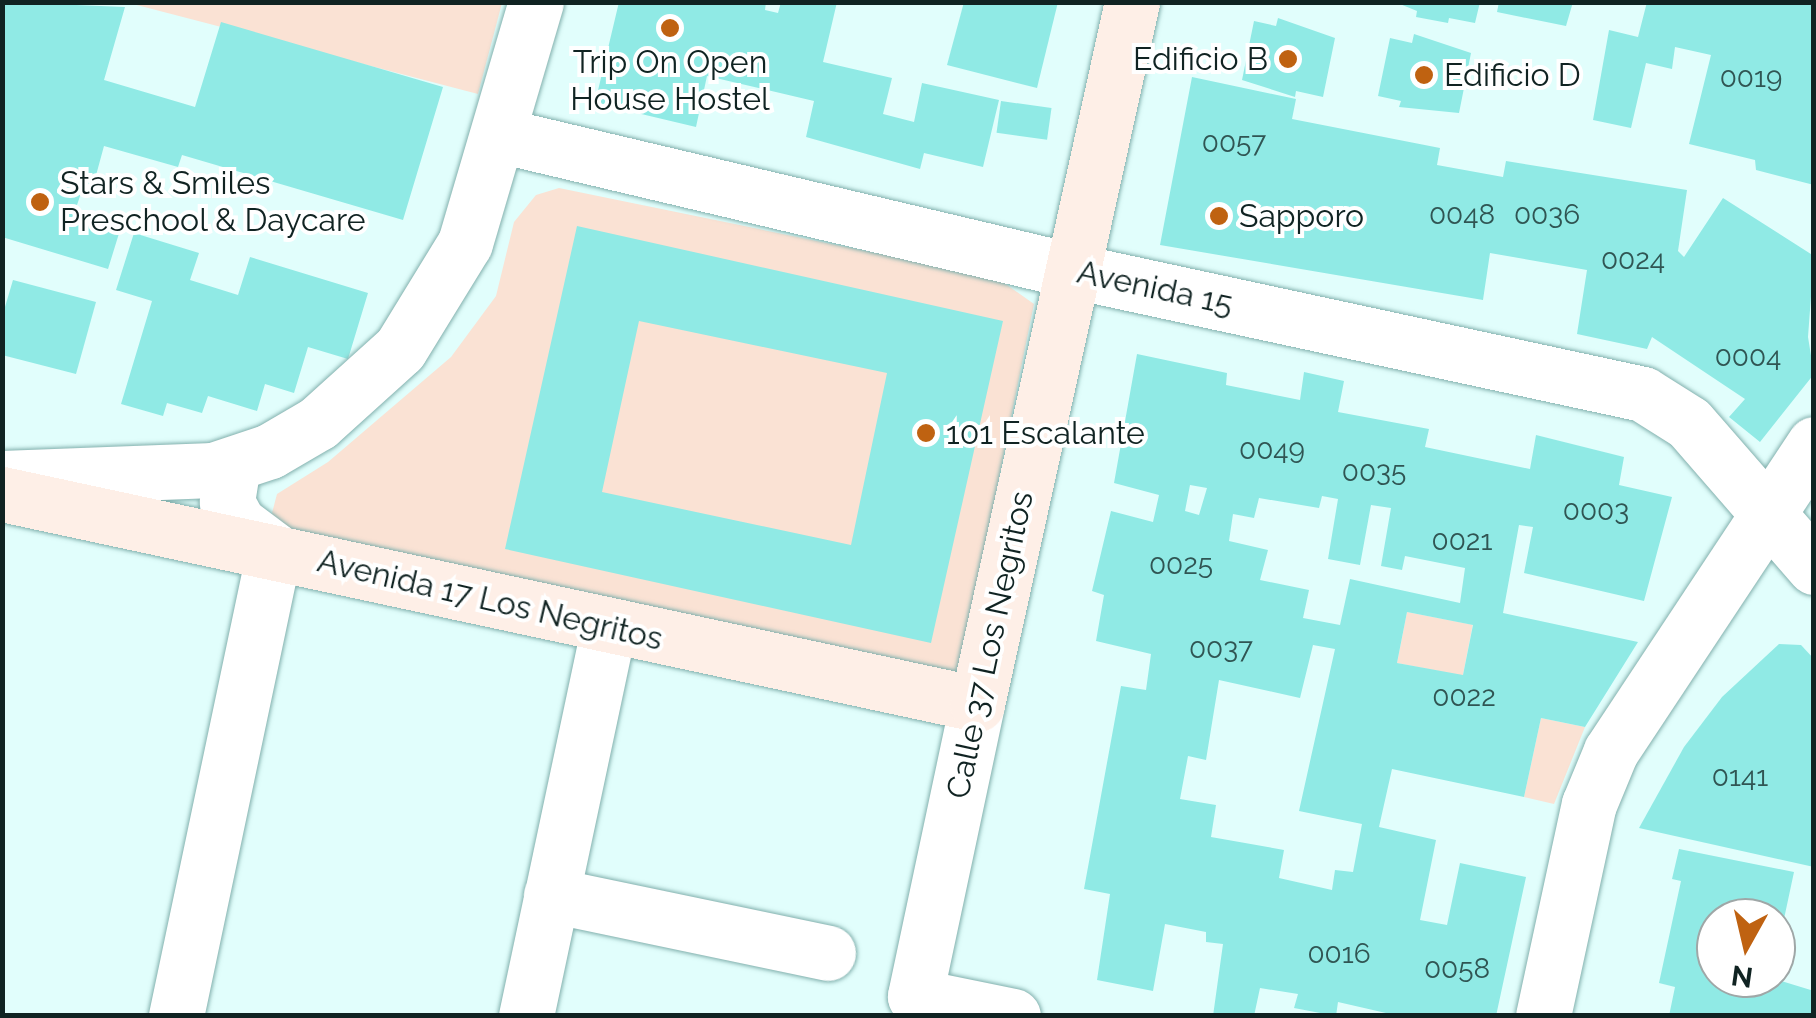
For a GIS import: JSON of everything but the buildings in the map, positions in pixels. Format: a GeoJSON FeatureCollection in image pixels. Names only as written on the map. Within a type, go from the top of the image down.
{"type":"FeatureCollection","features":[{"type":"Feature","properties":{"kind":"street"},"geometry":{"type":"LineString","coordinates":[[2,478],[213,470],[318,423],[400,349],[465,243],[536,2]]}},
{"type":"Feature","properties":{"kind":"street","name":"Calle 37 Los Negritos"},"geometry":{"type":"LineString","coordinates":[[1014,1016],[915,996],[1069,270],[1132,2]]}},
{"type":"Feature","properties":{"kind":"street","name":"Avenida 15"},"geometry":{"type":"LineString","coordinates":[[499,135],[1069,270],[1643,394],[1690,422],[1814,567]]}},
{"type":"Feature","properties":{"kind":"street"},"geometry":{"type":"LineString","coordinates":[[1543,1016],[1590,804],[1611,751],[1814,444]]}},
{"type":"Feature","properties":{"kind":"street"},"geometry":{"type":"LineString","coordinates":[[176,1016],[274,550],[238,523],[227,502],[233,464]]}},
{"type":"Feature","properties":{"kind":"street","name":"Avenida 17 Los Negritos"},"geometry":{"type":"LineString","coordinates":[[2,494],[274,550],[608,629],[978,704]]}},
{"type":"Feature","properties":{"kind":"street"},"geometry":{"type":"LineString","coordinates":[[526,1016],[608,629]]}},
{"type":"Feature","properties":{"kind":"street"},"geometry":{"type":"LineString","coordinates":[[552,895],[828,953]]}},
{"type":"Feature","properties":{"kind":"shaded area"},"geometry":{"type":"Polygon","coordinates":[[[129,3],[502,3],[478,94],[129,3]]]}},
{"type":"Feature","properties":{"kind":"shaded area"},"geometry":{"type":"Polygon","coordinates":[[[559,188],[997,278],[1034,304],[959,675],[278,527],[272,513],[277,494],[328,462],[451,357],[496,296],[514,222],[536,195],[559,188]]]}},
{"type":"Feature","properties":{"kind":"shaded area"},"geometry":{"type":"Polygon","coordinates":[[[1407,612],[1473,625],[1463,676],[1397,663],[1407,612]]]}},
{"type":"Feature","properties":{"kind":"shaded area"},"geometry":{"type":"Polygon","coordinates":[[[1541,718],[1585,727],[1554,804],[1524,797],[1541,718]]]}},
{"type":"Feature","properties":{"kind":"place","name":"Trip On Open House Hostel"},"geometry":{"type":"Point","coordinates":[670,28]}},
{"type":"Feature","properties":{"kind":"place","name":"Edificio B"},"geometry":{"type":"Point","coordinates":[1288,59]}},
{"type":"Feature","properties":{"kind":"place","name":"Edificio D"},"geometry":{"type":"Point","coordinates":[1424,75]}},
{"type":"Feature","properties":{"kind":"place","name":"Stars & Smiles Preschool & Daycare"},"geometry":{"type":"Point","coordinates":[40,202]}},
{"type":"Feature","properties":{"kind":"place","name":"Sapporo"},"geometry":{"type":"Point","coordinates":[1219,216]}},
{"type":"Feature","properties":{"kind":"place","name":"101 Escalante"},"geometry":{"type":"Point","coordinates":[926,433]}}]}
